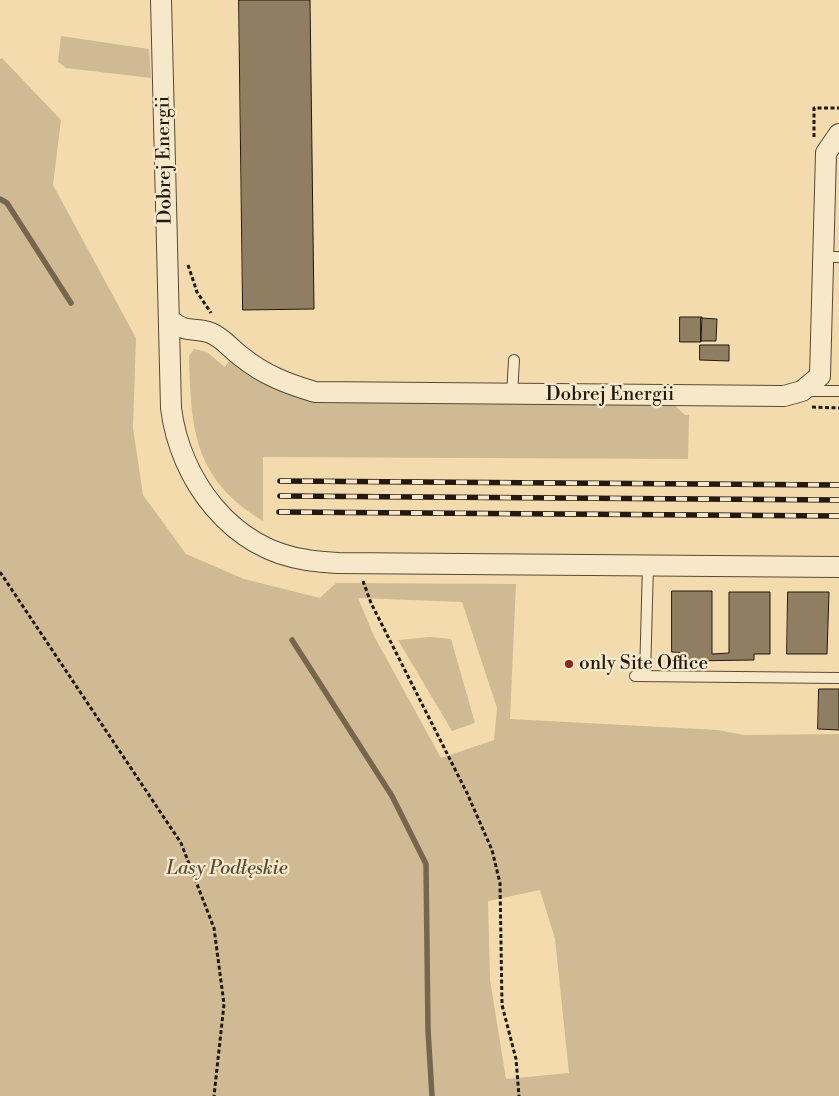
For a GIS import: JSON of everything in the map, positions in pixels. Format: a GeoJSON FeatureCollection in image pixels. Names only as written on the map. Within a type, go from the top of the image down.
{"type":"FeatureCollection","features":[{"type":"Feature","properties":{"kind":"street","name":"Dobrej Energii"},"geometry":{"type":"LineString","coordinates":[[161,0],[168,319],[173,426],[184,461],[206,497],[226,520],[248,536],[276,551],[306,560],[356,563],[839,567]]}},
{"type":"Feature","properties":{"kind":"street","name":"Dobrej Energii"},"geometry":{"type":"LineString","coordinates":[[168,319],[178,327],[186,330],[211,333],[255,367],[285,384],[315,392],[784,396],[802,390],[820,376],[832,257],[826,153],[839,134]]}},
{"type":"Feature","properties":{"kind":"lane"},"geometry":{"type":"LineString","coordinates":[[512,394],[514,360]]}},
{"type":"Feature","properties":{"kind":"lane"},"geometry":{"type":"LineString","coordinates":[[802,390],[839,391]]}},
{"type":"Feature","properties":{"kind":"lane"},"geometry":{"type":"LineString","coordinates":[[648,565],[640,676],[839,678]]}},
{"type":"Feature","properties":{"kind":"path"},"geometry":{"type":"LineString","coordinates":[[814,147],[814,108],[839,108]]}},
{"type":"Feature","properties":{"kind":"path"},"geometry":{"type":"LineString","coordinates":[[356,563],[371,603],[467,793],[492,850],[500,883],[502,1004],[516,1060],[519,1096]]}},
{"type":"Feature","properties":{"kind":"path"},"geometry":{"type":"LineString","coordinates":[[0,572],[180,843],[214,928],[224,1004],[214,1096]]}},
{"type":"Feature","properties":{"kind":"green space"},"geometry":{"type":"Polygon","coordinates":[[[61,36],[149,49],[151,78],[66,68],[58,62],[61,36]]]}},
{"type":"Feature","properties":{"kind":"green space","name":"Lasy Podłęskie"},"geometry":{"type":"Polygon","coordinates":[[[2,58],[61,120],[53,185],[136,338],[133,428],[143,495],[186,554],[244,579],[320,598],[336,583],[516,584],[510,719],[718,730],[744,735],[839,734],[839,1096],[0,1096],[0,59],[2,58]],[[358,598],[374,636],[441,758],[494,740],[497,708],[462,602],[358,598]],[[540,890],[488,901],[490,980],[506,1079],[569,1073],[555,939],[540,890]]]}},
{"type":"Feature","properties":{"kind":"green space"},"geometry":{"type":"Polygon","coordinates":[[[194,349],[207,352],[225,367],[230,360],[271,386],[317,402],[674,405],[685,415],[689,415],[688,459],[263,457],[263,521],[240,505],[223,488],[210,470],[201,451],[195,430],[190,383],[189,356],[194,349]]]}},
{"type":"Feature","properties":{"kind":"green space"},"geometry":{"type":"Polygon","coordinates":[[[430,637],[451,639],[475,723],[452,731],[398,640],[430,637]]]}},
{"type":"Feature","properties":{"kind":"building"},"geometry":{"type":"Polygon","coordinates":[[[239,0],[310,0],[314,309],[243,310],[239,0]]]}},
{"type":"Feature","properties":{"kind":"building"},"geometry":{"type":"Polygon","coordinates":[[[680,317],[702,317],[701,342],[680,342],[680,317]]]}},
{"type":"Feature","properties":{"kind":"building"},"geometry":{"type":"Polygon","coordinates":[[[701,318],[717,319],[716,341],[701,341],[701,318]]]}},
{"type":"Feature","properties":{"kind":"building"},"geometry":{"type":"Polygon","coordinates":[[[700,345],[729,345],[729,361],[700,360],[700,345]]]}},
{"type":"Feature","properties":{"kind":"building"},"geometry":{"type":"Polygon","coordinates":[[[672,591],[712,591],[712,654],[729,653],[729,592],[770,592],[770,654],[754,654],[754,660],[686,661],[686,653],[672,652],[672,591]]]}},
{"type":"Feature","properties":{"kind":"building"},"geometry":{"type":"Polygon","coordinates":[[[788,592],[829,592],[827,654],[787,654],[788,592]]]}},
{"type":"Feature","properties":{"kind":"building"},"geometry":{"type":"Polygon","coordinates":[[[819,689],[839,689],[839,730],[818,729],[819,689]]]}},
{"type":"Feature","properties":{"kind":"waterway"},"geometry":{"type":"LineString","coordinates":[[0,199],[7,203],[71,303]]}},
{"type":"Feature","properties":{"kind":"waterway"},"geometry":{"type":"LineString","coordinates":[[292,640],[392,796],[426,864],[428,1030],[432,1096]]}},
{"type":"Feature","properties":{"kind":"railway"},"geometry":{"type":"LineString","coordinates":[[280,481],[839,485]]}},
{"type":"Feature","properties":{"kind":"railway"},"geometry":{"type":"LineString","coordinates":[[280,496],[839,500]]}},
{"type":"Feature","properties":{"kind":"railway"},"geometry":{"type":"LineString","coordinates":[[279,512],[839,516]]}},
{"type":"Feature","properties":{"kind":"place","name":"only Site Office"},"geometry":{"type":"Point","coordinates":[569,664]}}]}
